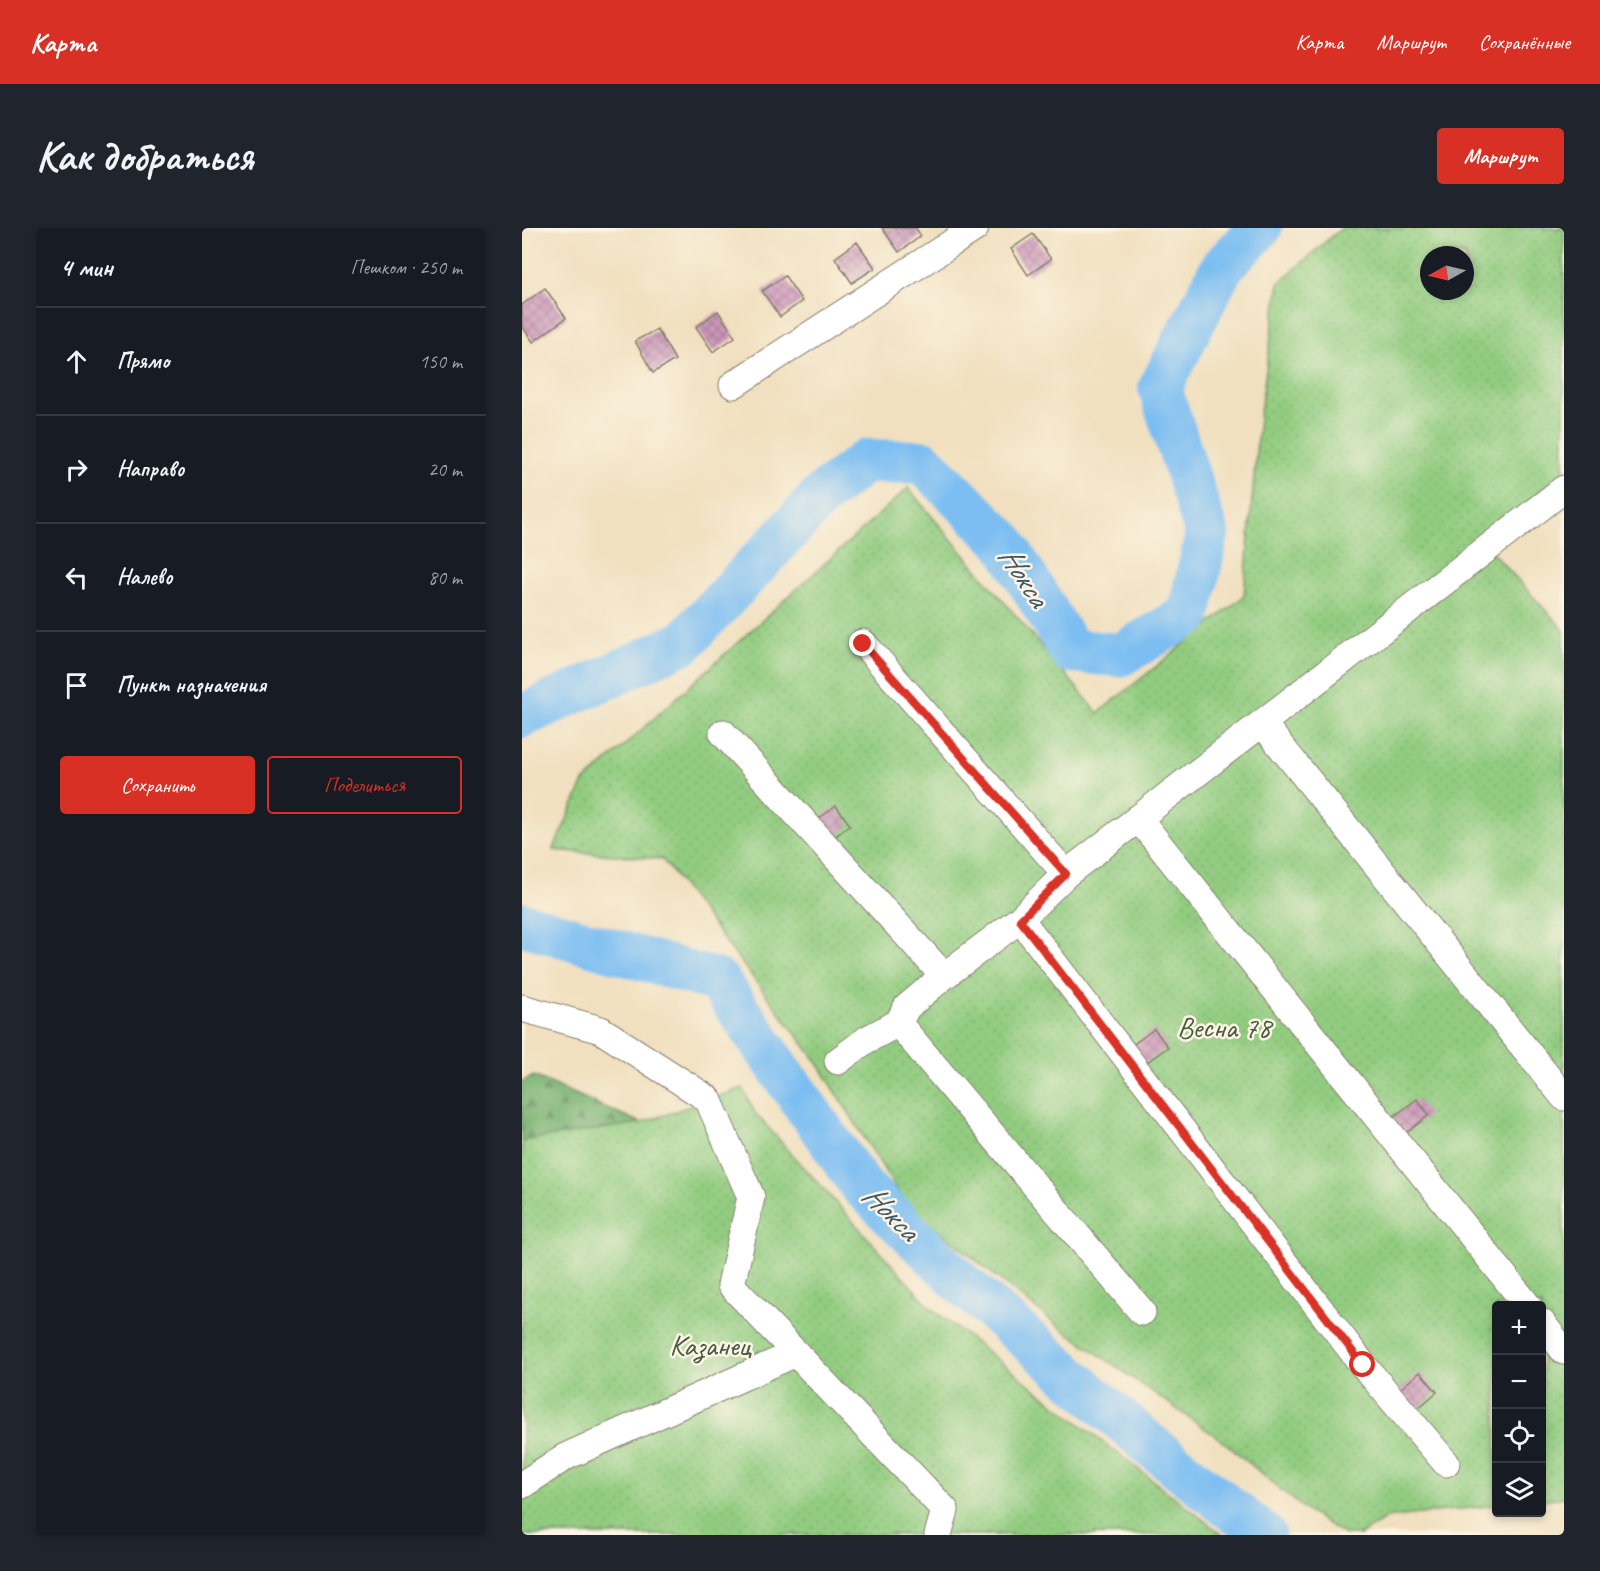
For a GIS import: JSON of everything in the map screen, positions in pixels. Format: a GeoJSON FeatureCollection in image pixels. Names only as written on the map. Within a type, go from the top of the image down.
{"type":"FeatureCollection","features":[{"type":"Feature","properties":{"kind":"street"},"geometry":{"type":"LineString","coordinates":[[733,385],[975,228]]}},
{"type":"Feature","properties":{"kind":"street"},"geometry":{"type":"LineString","coordinates":[[838,1061],[866,1040],[898,1023],[907,1007],[944,976],[1020,920],[1066,874],[1564,489]]}},
{"type":"Feature","properties":{"kind":"street"},"geometry":{"type":"LineString","coordinates":[[863,644],[1066,874]]}},
{"type":"Feature","properties":{"kind":"street"},"geometry":{"type":"LineString","coordinates":[[1262,723],[1564,1097]]}},
{"type":"Feature","properties":{"kind":"street"},"geometry":{"type":"LineString","coordinates":[[723,733],[944,976]]}},
{"type":"Feature","properties":{"kind":"street"},"geometry":{"type":"LineString","coordinates":[[1138,818],[1525,1301]]}},
{"type":"Feature","properties":{"kind":"street"},"geometry":{"type":"LineString","coordinates":[[1020,920],[1363,1365],[1446,1463]]}},
{"type":"Feature","properties":{"kind":"street"},"geometry":{"type":"LineString","coordinates":[[522,1008],[601,1030],[708,1099],[751,1197],[731,1285],[945,1510],[938,1535]]}},
{"type":"Feature","properties":{"kind":"street"},"geometry":{"type":"LineString","coordinates":[[898,1023],[1142,1312]]}},
{"type":"Feature","properties":{"kind":"street"},"geometry":{"type":"LineString","coordinates":[[1546,1328],[1564,1351]]}},
{"type":"Feature","properties":{"kind":"street"},"geometry":{"type":"LineString","coordinates":[[522,1485],[565,1457],[796,1353]]}},
{"type":"Feature","properties":{"kind":"green space","name":"Весна 78"},"geometry":{"type":"Polygon","coordinates":[[[1564,228],[1564,472],[1482,541],[1564,630],[1564,1497],[1546,1499],[1546,1301],[1492,1301],[1492,1505],[1386,1518],[1360,1535],[1345,1535],[1308,1512],[1224,1442],[1054,1323],[905,1203],[816,1060],[662,859],[553,850],[584,782],[908,488],[1098,713],[1244,596],[1259,418],[1279,283],[1340,229],[1564,228]]]}},
{"type":"Feature","properties":{"kind":"green space"},"geometry":{"type":"Polygon","coordinates":[[[534,1076],[641,1123],[522,1141],[522,1081],[534,1076]]]}},
{"type":"Feature","properties":{"kind":"green space","name":"Казанец"},"geometry":{"type":"Polygon","coordinates":[[[743,1088],[755,1113],[931,1308],[1223,1535],[522,1535],[522,1141],[641,1123],[743,1088]]]}},
{"type":"Feature","properties":{"kind":"building"},"geometry":{"type":"Polygon","coordinates":[[[882,228],[916,228],[921,236],[899,252],[882,228]]]}},
{"type":"Feature","properties":{"kind":"building"},"geometry":{"type":"Polygon","coordinates":[[[1033,234],[1051,259],[1028,275],[1011,249],[1033,234]]]}},
{"type":"Feature","properties":{"kind":"building"},"geometry":{"type":"Polygon","coordinates":[[[857,242],[875,268],[852,283],[835,258],[857,242]]]}},
{"type":"Feature","properties":{"kind":"building"},"geometry":{"type":"Polygon","coordinates":[[[785,276],[802,301],[780,317],[762,291],[785,276]]]}},
{"type":"Feature","properties":{"kind":"building"},"geometry":{"type":"Polygon","coordinates":[[[545,288],[566,318],[533,342],[522,326],[522,305],[545,288]]]}},
{"type":"Feature","properties":{"kind":"building"},"geometry":{"type":"Polygon","coordinates":[[[718,311],[735,337],[713,352],[696,327],[718,311]]]}},
{"type":"Feature","properties":{"kind":"building"},"geometry":{"type":"Polygon","coordinates":[[[657,329],[675,360],[653,373],[635,341],[657,329]]]}},
{"type":"Feature","properties":{"kind":"building"},"geometry":{"type":"Polygon","coordinates":[[[836,806],[850,825],[829,841],[814,822],[836,806]]]}},
{"type":"Feature","properties":{"kind":"building"},"geometry":{"type":"Polygon","coordinates":[[[1154,1029],[1168,1047],[1143,1065],[1130,1047],[1154,1029]]]}},
{"type":"Feature","properties":{"kind":"building"},"geometry":{"type":"Polygon","coordinates":[[[1417,1099],[1429,1115],[1405,1134],[1392,1118],[1417,1099]]]}},
{"type":"Feature","properties":{"kind":"building"},"geometry":{"type":"Polygon","coordinates":[[[1420,1372],[1437,1392],[1416,1410],[1399,1390],[1420,1372]]]}},
{"type":"Feature","properties":{"kind":"waterway","name":"Нокса"},"geometry":{"type":"LineString","coordinates":[[522,716],[684,642],[823,494],[866,461],[923,462],[1005,543],[1071,651],[1120,655],[1189,615],[1207,534],[1160,388],[1222,267],[1260,228]]}},
{"type":"Feature","properties":{"kind":"waterway","name":"Нокса"},"geometry":{"type":"LineString","coordinates":[[522,924],[718,981],[862,1187],[964,1285],[1149,1444],[1264,1535]]}},
{"type":"Feature","properties":{"kind":"route"},"geometry":{"type":"LineString","coordinates":[[863,644],[1066,874],[1020,920],[1363,1365]]}}]}
